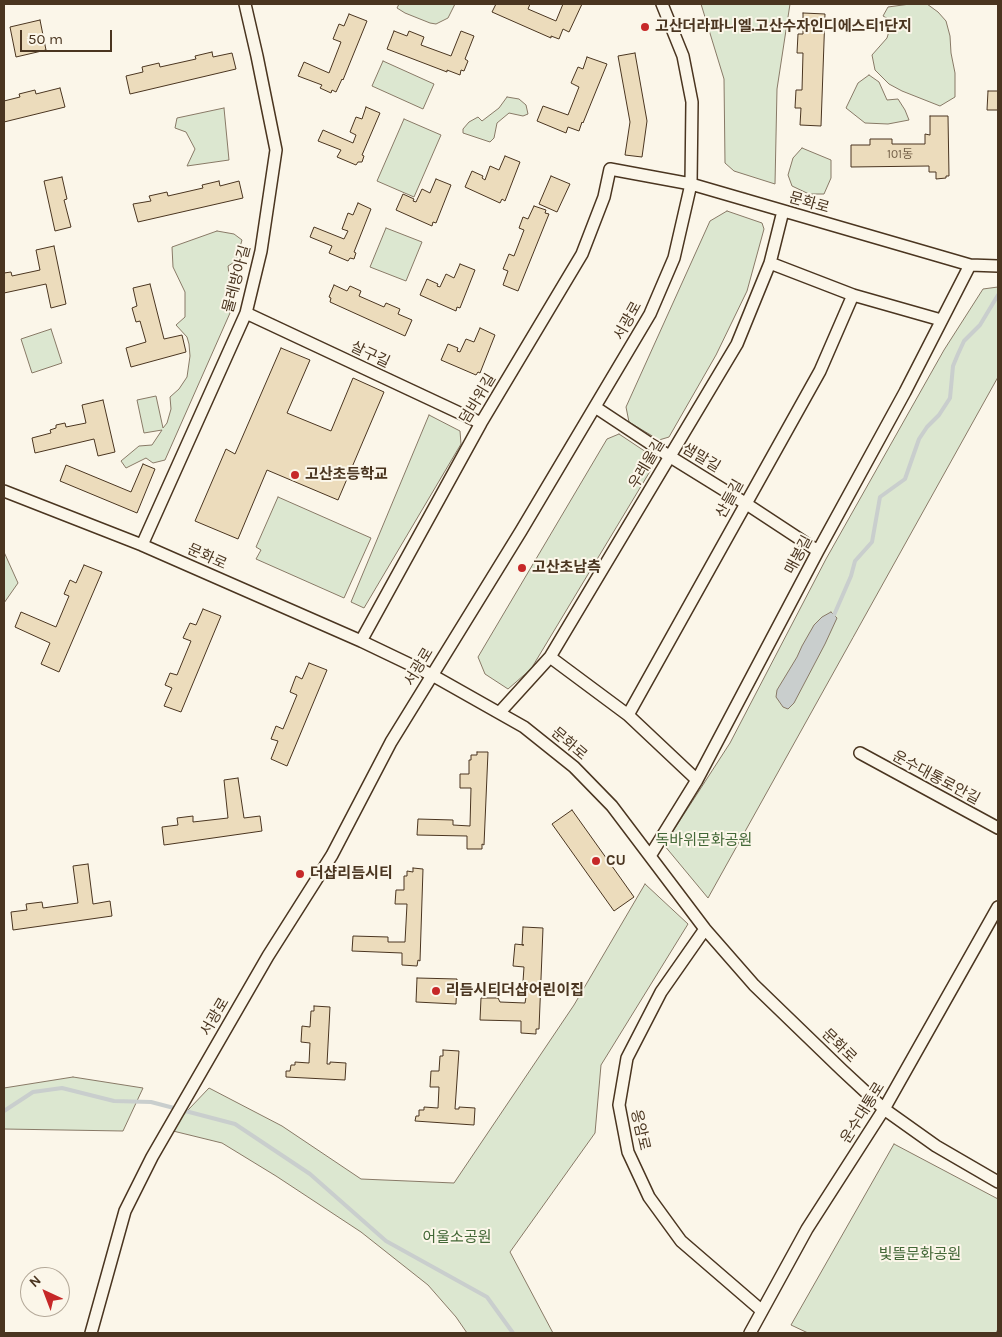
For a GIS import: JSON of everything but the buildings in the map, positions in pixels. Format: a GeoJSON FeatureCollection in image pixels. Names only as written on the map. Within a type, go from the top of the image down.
{"type":"FeatureCollection","features":[{"type":"Feature","properties":{"kind":"street","name":"물레방아길"},"geometry":{"type":"LineString","coordinates":[[142,545],[246,313],[261,251],[276,150],[258,56],[245,4]]}},
{"type":"Feature","properties":{"kind":"street","name":"서광로"},"geometry":{"type":"LineString","coordinates":[[91,1333],[125,1211],[152,1157],[276,944],[332,855],[391,742],[650,314],[674,258],[690,184],[692,102],[683,56],[662,4]]}},
{"type":"Feature","properties":{"kind":"street","name":"문화로"},"geometry":{"type":"LineString","coordinates":[[610,169],[690,184],[970,265],[998,266]]}},
{"type":"Feature","properties":{"kind":"street","name":"덤바위길"},"geometry":{"type":"LineString","coordinates":[[361,641],[481,423],[582,254],[604,198],[610,169]]}},
{"type":"Feature","properties":{"kind":"street","name":"우레울길"},"geometry":{"type":"LineString","coordinates":[[500,712],[550,658],[736,344],[770,263],[783,211]]}},
{"type":"Feature","properties":{"kind":"street"},"geometry":{"type":"LineString","coordinates":[[770,263],[853,295],[941,320]]}},
{"type":"Feature","properties":{"kind":"street","name":"매봉길"},"geometry":{"type":"LineString","coordinates":[[650,856],[697,780],[818,551],[905,392],[970,265]]}},
{"type":"Feature","properties":{"kind":"street","name":"산들길"},"geometry":{"type":"LineString","coordinates":[[628,715],[820,370],[853,295]]}},
{"type":"Feature","properties":{"kind":"street","name":"살구길"},"geometry":{"type":"LineString","coordinates":[[246,313],[481,423]]}},
{"type":"Feature","properties":{"kind":"street","name":"샘말길"},"geometry":{"type":"LineString","coordinates":[[595,407],[818,551]]}},
{"type":"Feature","properties":{"kind":"street","name":"문화로"},"geometry":{"type":"LineString","coordinates":[[4,491],[142,545],[361,641],[432,675],[524,727],[574,767],[612,806],[705,929],[754,985],[884,1109],[936,1146],[998,1182]]}},
{"type":"Feature","properties":{"kind":"street"},"geometry":{"type":"LineString","coordinates":[[550,658],[628,715],[697,780]]}},
{"type":"Feature","properties":{"kind":"street","name":"운수대통로안길"},"geometry":{"type":"LineString","coordinates":[[860,753],[998,828]]}},
{"type":"Feature","properties":{"kind":"street","name":"운수대통로"},"geometry":{"type":"LineString","coordinates":[[750,1333],[807,1228],[884,1109],[998,906]]}},
{"type":"Feature","properties":{"kind":"street","name":"옹암로"},"geometry":{"type":"LineString","coordinates":[[705,929],[661,992],[627,1058],[619,1105],[628,1152],[649,1197],[681,1241],[761,1310]]}},
{"type":"Feature","properties":{"kind":"green space"},"geometry":{"type":"Polygon","coordinates":[[[399,4],[455,4],[448,18],[436,24],[405,13],[397,8],[399,4]]]}},
{"type":"Feature","properties":{"kind":"green space"},"geometry":{"type":"Polygon","coordinates":[[[701,4],[790,4],[777,89],[775,184],[734,171],[725,163],[724,79],[701,4]]]}},
{"type":"Feature","properties":{"kind":"green space"},"geometry":{"type":"Polygon","coordinates":[[[927,4],[946,21],[955,73],[955,97],[940,106],[889,84],[875,70],[872,55],[887,38],[892,21],[883,16],[888,7],[927,4]]]}},
{"type":"Feature","properties":{"kind":"green space"},"geometry":{"type":"Polygon","coordinates":[[[383,61],[434,84],[423,109],[372,86],[383,61]]]}},
{"type":"Feature","properties":{"kind":"green space"},"geometry":{"type":"Polygon","coordinates":[[[869,75],[879,82],[887,100],[898,99],[909,120],[888,124],[865,123],[846,108],[858,83],[869,75]]]}},
{"type":"Feature","properties":{"kind":"green space"},"geometry":{"type":"Polygon","coordinates":[[[507,97],[519,99],[526,105],[528,114],[523,116],[509,113],[497,123],[494,138],[490,142],[463,133],[463,129],[469,122],[478,117],[482,121],[499,108],[507,97]]]}},
{"type":"Feature","properties":{"kind":"green space"},"geometry":{"type":"Polygon","coordinates":[[[224,108],[229,160],[187,166],[195,149],[186,132],[175,128],[177,118],[224,108]]]}},
{"type":"Feature","properties":{"kind":"green space"},"geometry":{"type":"Polygon","coordinates":[[[404,119],[441,135],[414,197],[377,181],[404,119]]]}},
{"type":"Feature","properties":{"kind":"green space"},"geometry":{"type":"Polygon","coordinates":[[[802,148],[831,160],[831,178],[824,194],[809,194],[792,186],[788,175],[793,158],[802,148]]]}},
{"type":"Feature","properties":{"kind":"green space"},"geometry":{"type":"Polygon","coordinates":[[[727,211],[762,223],[764,229],[747,291],[716,355],[669,437],[659,440],[629,422],[626,407],[710,221],[727,211]]]}},
{"type":"Feature","properties":{"kind":"green space"},"geometry":{"type":"Polygon","coordinates":[[[386,228],[422,242],[406,281],[370,267],[386,228]]]}},
{"type":"Feature","properties":{"kind":"green space"},"geometry":{"type":"Polygon","coordinates":[[[217,231],[234,234],[242,240],[236,261],[228,266],[230,282],[224,303],[230,313],[165,460],[153,463],[146,458],[126,468],[121,461],[139,446],[152,445],[162,430],[144,433],[137,400],[156,396],[163,428],[167,423],[171,409],[170,397],[179,389],[187,377],[190,356],[189,344],[187,337],[176,325],[185,317],[185,292],[173,267],[172,247],[217,231]]]}},
{"type":"Feature","properties":{"kind":"green space","name":"독바위문화공원"},"geometry":{"type":"Polygon","coordinates":[[[998,287],[998,377],[708,898],[664,845],[730,743],[826,559],[944,350],[983,289],[998,287]]]}},
{"type":"Feature","properties":{"kind":"green space"},"geometry":{"type":"Polygon","coordinates":[[[51,329],[62,363],[32,373],[21,339],[51,329]]]}},
{"type":"Feature","properties":{"kind":"green space"},"geometry":{"type":"Polygon","coordinates":[[[429,415],[460,431],[461,444],[364,608],[351,602],[429,415]]]}},
{"type":"Feature","properties":{"kind":"green space"},"geometry":{"type":"Polygon","coordinates":[[[619,434],[652,456],[652,468],[531,669],[508,689],[485,674],[478,657],[607,439],[619,434]]]}},
{"type":"Feature","properties":{"kind":"green space"},"geometry":{"type":"Polygon","coordinates":[[[278,497],[371,538],[344,598],[256,559],[261,550],[256,547],[278,497]]]}},
{"type":"Feature","properties":{"kind":"green space"},"geometry":{"type":"Polygon","coordinates":[[[4,552],[18,583],[4,603],[4,552]]]}},
{"type":"Feature","properties":{"kind":"green space","name":"어울소공원"},"geometry":{"type":"Polygon","coordinates":[[[645,884],[688,924],[601,1065],[595,1133],[510,1252],[553,1333],[467,1333],[456,1317],[428,1285],[361,1232],[222,1143],[169,1130],[209,1088],[282,1126],[361,1179],[454,1183],[574,1005],[645,884]]]}},
{"type":"Feature","properties":{"kind":"green space"},"geometry":{"type":"Polygon","coordinates":[[[73,1077],[143,1088],[123,1131],[4,1129],[4,1088],[73,1077]]]}},
{"type":"Feature","properties":{"kind":"green space","name":"빛뜰문화공원"},"geometry":{"type":"Polygon","coordinates":[[[894,1144],[998,1199],[998,1329],[996,1333],[808,1333],[791,1325],[894,1144]]]}},
{"type":"Feature","properties":{"kind":"shaded area"},"geometry":{"type":"Polygon","coordinates":[[[831,612],[837,618],[825,644],[794,703],[788,709],[783,707],[776,697],[777,690],[814,625],[831,612]]]}},
{"type":"Feature","properties":{"kind":"waterway"},"geometry":{"type":"LineString","coordinates":[[834,615],[851,576],[855,561],[872,542],[880,497],[905,479],[919,439],[950,398],[953,366],[964,341],[980,325],[998,295]]}},
{"type":"Feature","properties":{"kind":"waterway"},"geometry":{"type":"LineString","coordinates":[[4,1111],[33,1092],[62,1088],[114,1101],[151,1102],[235,1124],[310,1174],[386,1241],[487,1297],[513,1333]]}},
{"type":"Feature","properties":{"kind":"place","name":"고산더라파니엘.고산수자인디에스티1단지"},"geometry":{"type":"Point","coordinates":[645,27]}},
{"type":"Feature","properties":{"kind":"place","name":"고산초등학교"},"geometry":{"type":"Point","coordinates":[295,475]}},
{"type":"Feature","properties":{"kind":"place","name":"고산초남측"},"geometry":{"type":"Point","coordinates":[522,568]}},
{"type":"Feature","properties":{"kind":"place","name":"CU"},"geometry":{"type":"Point","coordinates":[596,861]}},
{"type":"Feature","properties":{"kind":"place","name":"더샵리듬시티"},"geometry":{"type":"Point","coordinates":[300,874]}},
{"type":"Feature","properties":{"kind":"place","name":"리듬시티더샵어린이집"},"geometry":{"type":"Point","coordinates":[436,991]}}]}
